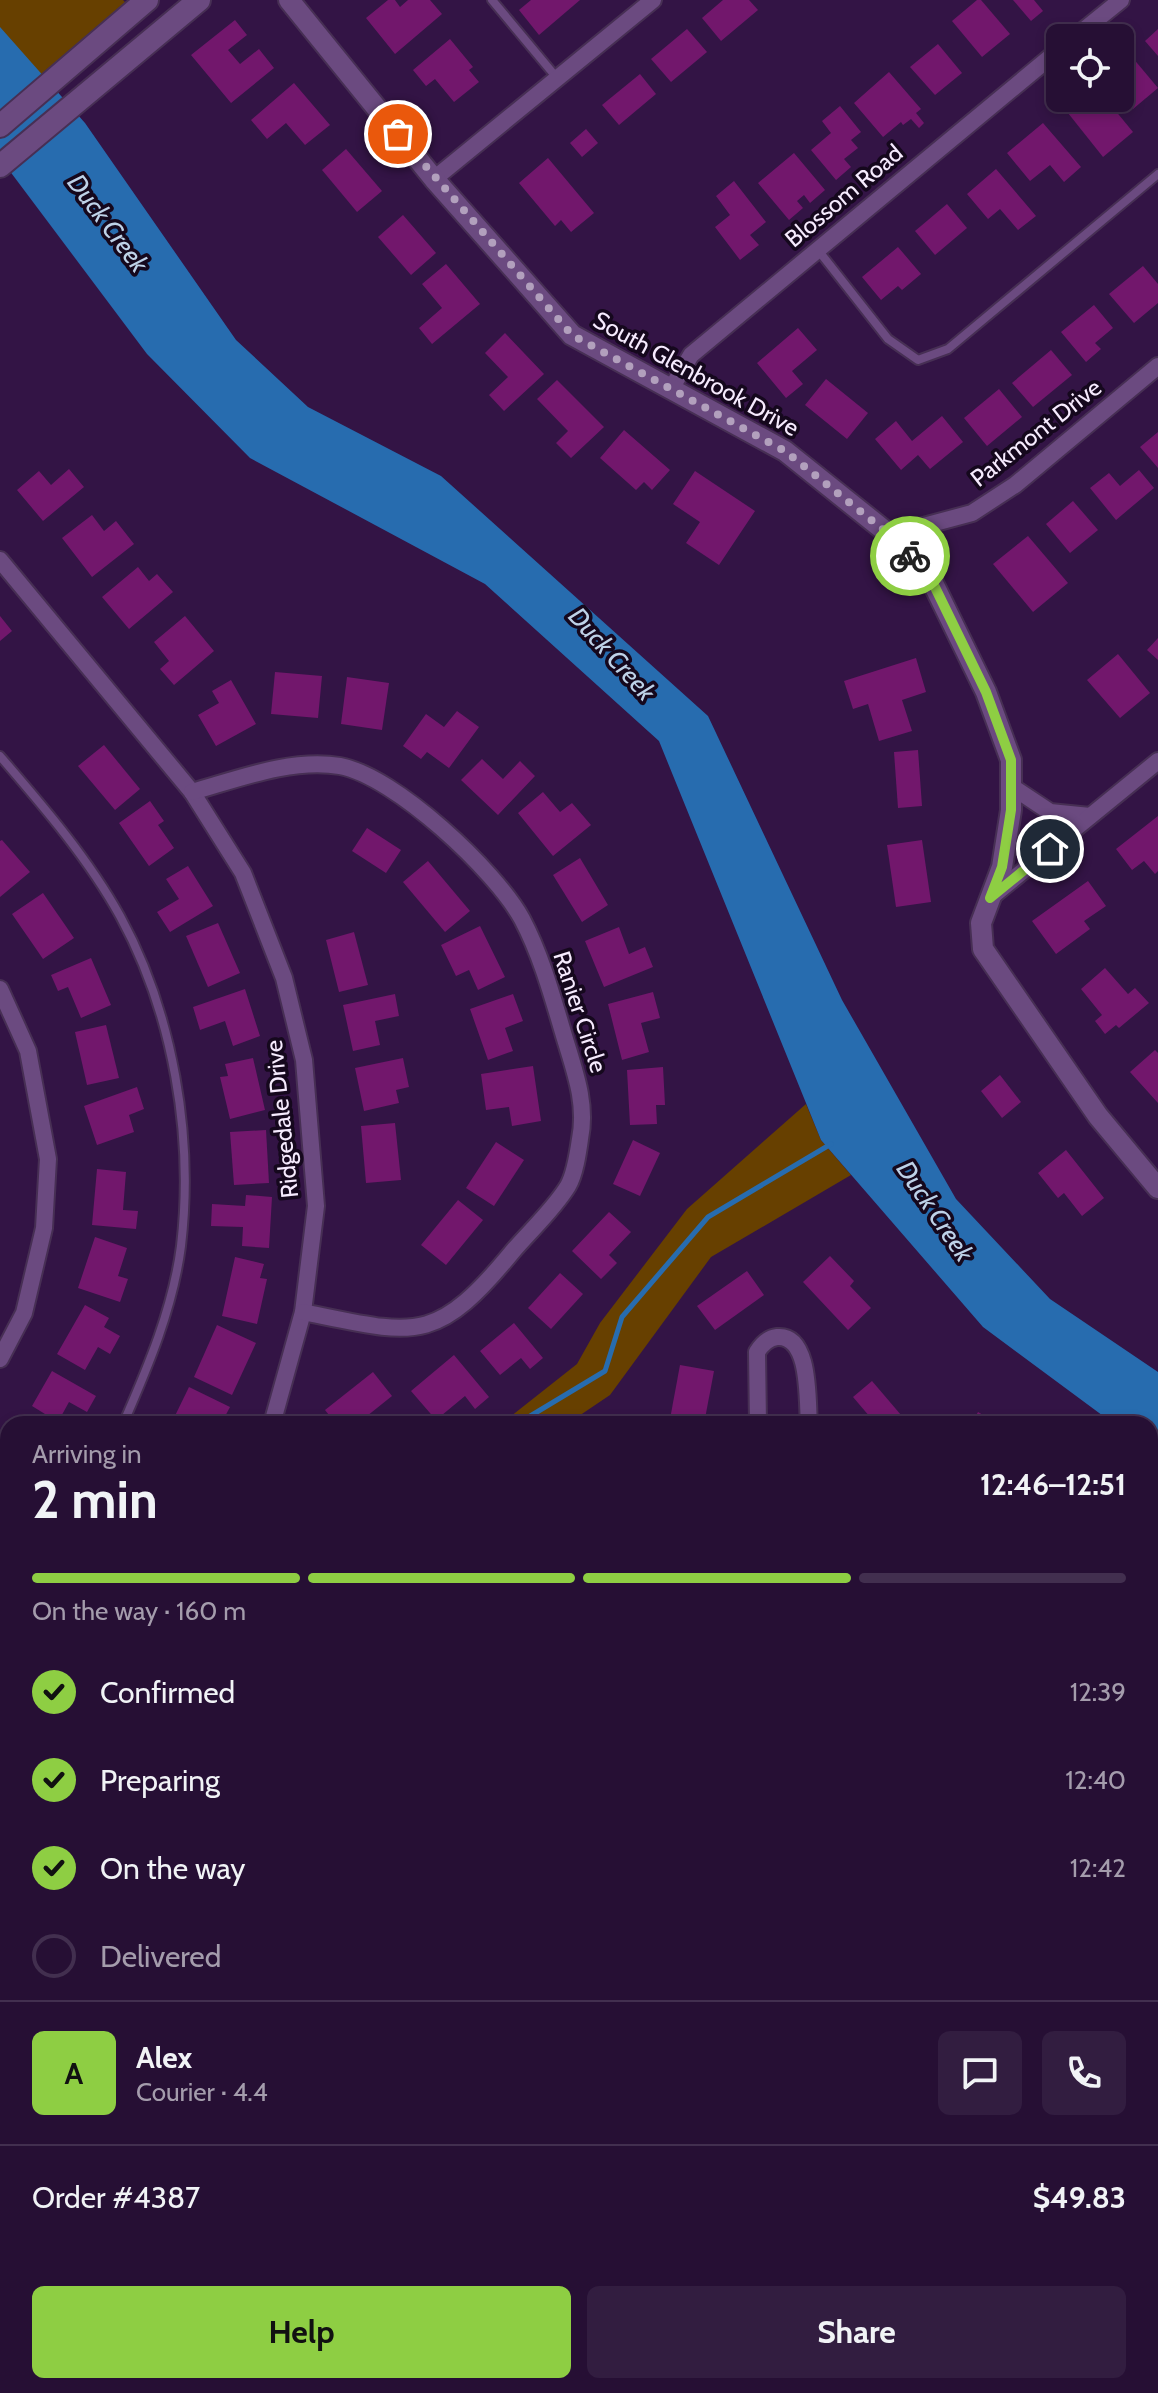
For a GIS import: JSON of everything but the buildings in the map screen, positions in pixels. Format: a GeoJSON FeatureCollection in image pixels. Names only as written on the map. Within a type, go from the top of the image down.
{"type":"FeatureCollection","features":[{"type":"Feature","properties":{"kind":"main road"},"geometry":{"type":"LineString","coordinates":[[0,126],[147,0]]}},
{"type":"Feature","properties":{"kind":"main road"},"geometry":{"type":"LineString","coordinates":[[0,166],[199,0]]}},
{"type":"Feature","properties":{"kind":"street","name":"South Glenbrook Drive"},"geometry":{"type":"LineString","coordinates":[[289,0],[434,179],[572,335],[785,451],[890,535],[930,577],[986,692],[1011,760],[1002,867],[981,923],[983,949],[1098,1116],[1158,1188]]}},
{"type":"Feature","properties":{"kind":"street"},"geometry":{"type":"LineString","coordinates":[[434,179],[653,0]]}},
{"type":"Feature","properties":{"kind":"street"},"geometry":{"type":"LineString","coordinates":[[1091,24],[1121,0]]}},
{"type":"Feature","properties":{"kind":"street","name":"Blossom Road"},"geometry":{"type":"LineString","coordinates":[[671,389],[691,355],[1046,61]]}},
{"type":"Feature","properties":{"kind":"street","name":"Parkmont Drive"},"geometry":{"type":"LineString","coordinates":[[890,535],[972,513],[1015,485],[1158,366]]}},
{"type":"Feature","properties":{"kind":"street","name":"Ridgedale Drive"},"geometry":{"type":"LineString","coordinates":[[0,560],[192,792],[243,873],[284,978],[304,1060],[316,1206],[303,1312],[274,1416]]}},
{"type":"Feature","properties":{"kind":"street"},"geometry":{"type":"LineString","coordinates":[[990,898],[1158,761]]}},
{"type":"Feature","properties":{"kind":"street","name":"Ranier Circle"},"geometry":{"type":"LineString","coordinates":[[192,792],[274,768],[339,766],[362,774],[422,812],[458,840],[521,917],[545,975],[582,1093],[581,1136],[568,1185],[468,1303],[430,1326],[386,1329],[303,1312]]}},
{"type":"Feature","properties":{"kind":"street"},"geometry":{"type":"LineString","coordinates":[[1011,786],[1050,812],[1090,816]]}},
{"type":"Feature","properties":{"kind":"street"},"geometry":{"type":"LineString","coordinates":[[0,989],[28,1051],[48,1159],[44,1228],[24,1313],[0,1359]]}},
{"type":"Feature","properties":{"kind":"street"},"geometry":{"type":"LineString","coordinates":[[758,1416],[757,1352],[767,1341],[781,1337],[794,1343],[802,1355],[808,1416]]}},
{"type":"Feature","properties":{"kind":"lane"},"geometry":{"type":"LineString","coordinates":[[492,0],[557,78]]}},
{"type":"Feature","properties":{"kind":"lane"},"geometry":{"type":"LineString","coordinates":[[818,249],[888,339],[918,360],[948,349],[1158,174]]}},
{"type":"Feature","properties":{"kind":"lane"},"geometry":{"type":"LineString","coordinates":[[0,756],[92,871],[121,917],[148,978],[176,1072],[183,1154],[181,1246],[154,1353],[126,1416]]}},
{"type":"Feature","properties":{"kind":"shaded area"},"geometry":{"type":"Polygon","coordinates":[[[0,0],[123,0],[131,8],[0,113],[0,0]]]}},
{"type":"Feature","properties":{"kind":"shaded area"},"geometry":{"type":"Polygon","coordinates":[[[806,1104],[821,1140],[851,1175],[711,1257],[610,1395],[579,1416],[511,1416],[577,1364],[600,1323],[687,1209],[806,1104]]]}},
{"type":"Feature","properties":{"kind":"water","name":"Duck Creek"},"geometry":{"type":"Polygon","coordinates":[[[0,27],[85,123],[236,340],[308,407],[441,476],[708,716],[842,1000],[956,1199],[1050,1299],[1158,1372],[1158,1416],[1103,1416],[983,1327],[821,1140],[659,741],[485,584],[250,458],[147,354],[0,158],[0,27]]]}},
{"type":"Feature","properties":{"kind":"waterway"},"geometry":{"type":"LineString","coordinates":[[530,1416],[605,1371],[622,1317],[708,1217],[831,1144]]}},
{"type":"Feature","properties":{"kind":"way so far"},"geometry":{"type":"LineString","coordinates":[[398,134],[572,335],[594,350],[785,451],[890,535],[910,556]]}},
{"type":"Feature","properties":{"kind":"route"},"geometry":{"type":"LineString","coordinates":[[910,556],[930,577],[986,692],[1011,760],[1011,810],[1002,867],[990,898],[1050,849]]}}]}
